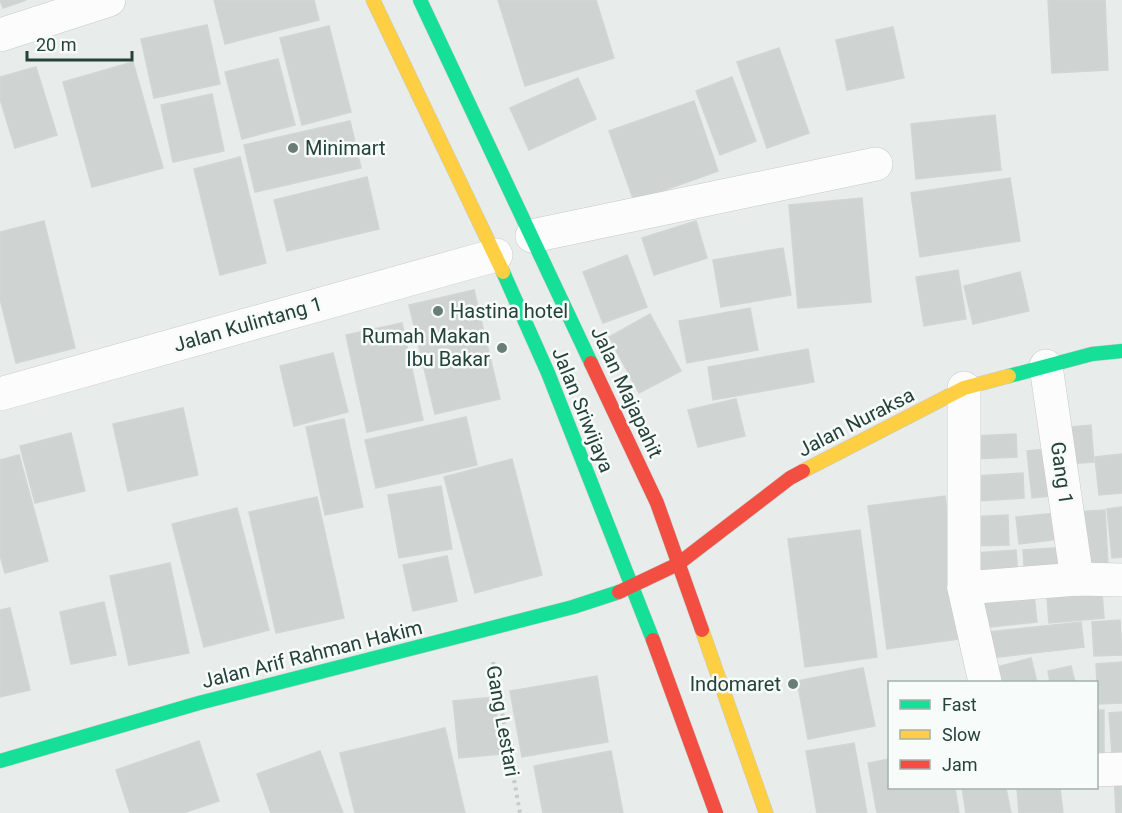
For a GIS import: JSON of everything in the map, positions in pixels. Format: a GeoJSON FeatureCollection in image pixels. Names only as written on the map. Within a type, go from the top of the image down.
{"type":"FeatureCollection","features":[{"type":"Feature","properties":{"kind":"main road","name":"Jalan Sriwijaya"},"geometry":{"type":"LineString","coordinates":[[373,0],[496,255],[548,373],[634,586],[657,656],[716,813]]}},
{"type":"Feature","properties":{"kind":"main road","name":"Jalan Majapahit"},"geometry":{"type":"LineString","coordinates":[[420,0],[657,502],[766,813]]}},
{"type":"Feature","properties":{"kind":"main road","name":"Jalan Nuraksa"},"geometry":{"type":"LineString","coordinates":[[634,586],[678,564],[790,478],[964,388],[1092,354],[1122,351]]}},
{"type":"Feature","properties":{"kind":"main road","name":"Jalan Arif Rahman Hakim"},"geometry":{"type":"LineString","coordinates":[[0,761],[199,703],[573,607],[634,586]]}},
{"type":"Feature","properties":{"kind":"street"},"geometry":{"type":"LineString","coordinates":[[0,35],[109,0]]}},
{"type":"Feature","properties":{"kind":"street"},"geometry":{"type":"LineString","coordinates":[[532,236],[876,164]]}},
{"type":"Feature","properties":{"kind":"street","name":"Jalan Kulintang 1"},"geometry":{"type":"LineString","coordinates":[[0,394],[496,255]]}},
{"type":"Feature","properties":{"kind":"street","name":"Gang 1"},"geometry":{"type":"LineString","coordinates":[[1046,366],[1077,579]]}},
{"type":"Feature","properties":{"kind":"street"},"geometry":{"type":"LineString","coordinates":[[964,388],[964,588],[985,681]]}},
{"type":"Feature","properties":{"kind":"street"},"geometry":{"type":"LineString","coordinates":[[964,588],[1077,579],[1122,580]]}},
{"type":"Feature","properties":{"kind":"street"},"geometry":{"type":"LineString","coordinates":[[1098,770],[1122,769]]}},
{"type":"Feature","properties":{"kind":"path","name":"Gang Lestari"},"geometry":{"type":"LineString","coordinates":[[488,629],[520,813]]}},
{"type":"Feature","properties":{"kind":"building"},"geometry":{"type":"Polygon","coordinates":[[[0,0],[26,0],[3,8],[0,0]]]}},
{"type":"Feature","properties":{"kind":"building"},"geometry":{"type":"Polygon","coordinates":[[[214,0],[314,0],[319,20],[225,44],[214,0]]]}},
{"type":"Feature","properties":{"kind":"building"},"geometry":{"type":"Polygon","coordinates":[[[498,0],[596,0],[614,58],[525,86],[498,0]]]}},
{"type":"Feature","properties":{"kind":"building"},"geometry":{"type":"Polygon","coordinates":[[[1048,0],[1105,0],[1108,70],[1052,73],[1048,0]]]}},
{"type":"Feature","properties":{"kind":"building"},"geometry":{"type":"Polygon","coordinates":[[[207,25],[220,84],[154,98],[141,39],[207,25]]]}},
{"type":"Feature","properties":{"kind":"building"},"geometry":{"type":"Polygon","coordinates":[[[329,26],[351,112],[302,125],[280,38],[329,26]]]}},
{"type":"Feature","properties":{"kind":"building"},"geometry":{"type":"Polygon","coordinates":[[[893,27],[904,78],[847,90],[836,40],[893,27]]]}},
{"type":"Feature","properties":{"kind":"building"},"geometry":{"type":"Polygon","coordinates":[[[779,48],[809,133],[767,148],[737,62],[779,48]]]}},
{"type":"Feature","properties":{"kind":"building"},"geometry":{"type":"Polygon","coordinates":[[[278,59],[295,125],[242,139],[225,72],[278,59]]]}},
{"type":"Feature","properties":{"kind":"building"},"geometry":{"type":"Polygon","coordinates":[[[133,62],[163,168],[92,187],[63,82],[133,62]]]}},
{"type":"Feature","properties":{"kind":"building"},"geometry":{"type":"Polygon","coordinates":[[[36,67],[57,135],[15,148],[0,99],[0,77],[36,67]]]}},
{"type":"Feature","properties":{"kind":"building"},"geometry":{"type":"Polygon","coordinates":[[[732,77],[756,141],[720,155],[696,91],[732,77]]]}},
{"type":"Feature","properties":{"kind":"building"},"geometry":{"type":"Polygon","coordinates":[[[578,78],[596,119],[529,150],[510,108],[578,78]]]}},
{"type":"Feature","properties":{"kind":"building"},"geometry":{"type":"Polygon","coordinates":[[[212,94],[224,151],[173,162],[161,105],[212,94]]]}},
{"type":"Feature","properties":{"kind":"building"},"geometry":{"type":"Polygon","coordinates":[[[694,101],[718,171],[634,201],[609,131],[694,101]]]}},
{"type":"Feature","properties":{"kind":"building"},"geometry":{"type":"Polygon","coordinates":[[[995,115],[1001,170],[916,179],[911,124],[995,115]]]}},
{"type":"Feature","properties":{"kind":"building"},"geometry":{"type":"Polygon","coordinates":[[[350,121],[361,168],[255,192],[244,145],[350,121]]]}},
{"type":"Feature","properties":{"kind":"building"},"geometry":{"type":"Polygon","coordinates":[[[240,157],[266,263],[220,275],[194,169],[240,157]]]}},
{"type":"Feature","properties":{"kind":"building"},"geometry":{"type":"Polygon","coordinates":[[[367,177],[379,229],[287,251],[274,200],[367,177]]]}},
{"type":"Feature","properties":{"kind":"building"},"geometry":{"type":"Polygon","coordinates":[[[1010,178],[1020,241],[920,257],[911,193],[1010,178]]]}},
{"type":"Feature","properties":{"kind":"building"},"geometry":{"type":"Polygon","coordinates":[[[862,198],[871,302],[798,308],[789,205],[862,198]]]}},
{"type":"Feature","properties":{"kind":"building"},"geometry":{"type":"Polygon","coordinates":[[[44,221],[75,348],[16,363],[0,299],[0,232],[44,221]]]}},
{"type":"Feature","properties":{"kind":"building"},"geometry":{"type":"Polygon","coordinates":[[[696,221],[707,258],[654,275],[642,238],[696,221]]]}},
{"type":"Feature","properties":{"kind":"building"},"geometry":{"type":"Polygon","coordinates":[[[783,248],[791,295],[721,307],[713,260],[783,248]]]}},
{"type":"Feature","properties":{"kind":"building"},"geometry":{"type":"Polygon","coordinates":[[[627,255],[647,307],[603,323],[583,272],[627,255]]]}},
{"type":"Feature","properties":{"kind":"building"},"geometry":{"type":"Polygon","coordinates":[[[958,270],[966,319],[924,326],[916,277],[958,270]]]}},
{"type":"Feature","properties":{"kind":"building"},"geometry":{"type":"Polygon","coordinates":[[[1020,272],[1029,311],[973,324],[964,286],[1020,272]]]}},
{"type":"Feature","properties":{"kind":"building"},"geometry":{"type":"Polygon","coordinates":[[[474,290],[500,399],[435,414],[409,305],[474,290]]]}},
{"type":"Feature","properties":{"kind":"building"},"geometry":{"type":"Polygon","coordinates":[[[750,308],[758,350],[687,363],[679,321],[750,308]]]}},
{"type":"Feature","properties":{"kind":"building"},"geometry":{"type":"Polygon","coordinates":[[[650,314],[681,371],[639,393],[609,337],[650,314]]]}},
{"type":"Feature","properties":{"kind":"building"},"geometry":{"type":"Polygon","coordinates":[[[402,323],[423,420],[367,432],[346,335],[402,323]]]}},
{"type":"Feature","properties":{"kind":"building"},"geometry":{"type":"Polygon","coordinates":[[[808,349],[814,382],[713,400],[708,367],[808,349]]]}},
{"type":"Feature","properties":{"kind":"building"},"geometry":{"type":"Polygon","coordinates":[[[333,353],[348,412],[294,426],[280,366],[333,353]]]}},
{"type":"Feature","properties":{"kind":"building"},"geometry":{"type":"Polygon","coordinates":[[[736,399],[745,436],[698,447],[688,410],[736,399]]]}},
{"type":"Feature","properties":{"kind":"building"},"geometry":{"type":"Polygon","coordinates":[[[183,408],[198,475],[128,491],[113,424],[183,408]]]}},
{"type":"Feature","properties":{"kind":"building"},"geometry":{"type":"Polygon","coordinates":[[[466,417],[477,465],[376,488],[365,440],[466,417]]]}},
{"type":"Feature","properties":{"kind":"building"},"geometry":{"type":"Polygon","coordinates":[[[344,419],[363,507],[325,515],[306,427],[344,419]]]}},
{"type":"Feature","properties":{"kind":"building"},"geometry":{"type":"Polygon","coordinates":[[[1091,425],[1094,462],[1065,464],[1062,428],[1091,425]]]}},
{"type":"Feature","properties":{"kind":"building"},"geometry":{"type":"Polygon","coordinates":[[[71,433],[85,491],[35,503],[20,446],[71,433]]]}},
{"type":"Feature","properties":{"kind":"building"},"geometry":{"type":"Polygon","coordinates":[[[1016,434],[1017,457],[973,459],[972,436],[1016,434]]]}},
{"type":"Feature","properties":{"kind":"building"},"geometry":{"type":"Polygon","coordinates":[[[1055,448],[1059,495],[1032,498],[1027,451],[1055,448]]]}},
{"type":"Feature","properties":{"kind":"building"},"geometry":{"type":"Polygon","coordinates":[[[1122,454],[1122,493],[1099,495],[1095,457],[1122,454]]]}},
{"type":"Feature","properties":{"kind":"building"},"geometry":{"type":"Polygon","coordinates":[[[19,455],[48,561],[5,573],[0,555],[0,460],[19,455]]]}},
{"type":"Feature","properties":{"kind":"building"},"geometry":{"type":"Polygon","coordinates":[[[512,459],[542,575],[475,593],[444,477],[512,459]]]}},
{"type":"Feature","properties":{"kind":"building"},"geometry":{"type":"Polygon","coordinates":[[[1023,473],[1024,498],[977,501],[976,476],[1023,473]]]}},
{"type":"Feature","properties":{"kind":"building"},"geometry":{"type":"Polygon","coordinates":[[[441,486],[452,549],[399,558],[388,495],[441,486]]]}},
{"type":"Feature","properties":{"kind":"building"},"geometry":{"type":"Polygon","coordinates":[[[945,496],[965,638],[887,649],[868,506],[945,496]]]}},
{"type":"Feature","properties":{"kind":"building"},"geometry":{"type":"Polygon","coordinates":[[[317,497],[344,618],[276,633],[249,512],[317,497]]]}},
{"type":"Feature","properties":{"kind":"building"},"geometry":{"type":"Polygon","coordinates":[[[1122,507],[1122,557],[1112,558],[1107,509],[1122,507]]]}},
{"type":"Feature","properties":{"kind":"building"},"geometry":{"type":"Polygon","coordinates":[[[237,508],[269,630],[204,647],[172,524],[237,508]]]}},
{"type":"Feature","properties":{"kind":"building"},"geometry":{"type":"Polygon","coordinates":[[[1105,510],[1108,564],[1077,565],[1074,512],[1105,510]]]}},
{"type":"Feature","properties":{"kind":"building"},"geometry":{"type":"Polygon","coordinates":[[[1066,512],[1069,538],[1019,544],[1016,517],[1066,512]]]}},
{"type":"Feature","properties":{"kind":"building"},"geometry":{"type":"Polygon","coordinates":[[[1008,515],[1009,545],[967,546],[966,517],[1008,515]]]}},
{"type":"Feature","properties":{"kind":"building"},"geometry":{"type":"Polygon","coordinates":[[[860,530],[877,657],[805,667],[788,539],[860,530]]]}},
{"type":"Feature","properties":{"kind":"building"},"geometry":{"type":"Polygon","coordinates":[[[1069,547],[1071,577],[1025,580],[1023,550],[1069,547]]]}},
{"type":"Feature","properties":{"kind":"building"},"geometry":{"type":"Polygon","coordinates":[[[1016,550],[1018,577],[978,581],[976,553],[1016,550]]]}},
{"type":"Feature","properties":{"kind":"building"},"geometry":{"type":"Polygon","coordinates":[[[447,556],[457,601],[413,611],[403,565],[447,556]]]}},
{"type":"Feature","properties":{"kind":"building"},"geometry":{"type":"Polygon","coordinates":[[[170,563],[189,653],[129,665],[110,576],[170,563]]]}},
{"type":"Feature","properties":{"kind":"building"},"geometry":{"type":"Polygon","coordinates":[[[1101,581],[1104,618],[1049,623],[1046,586],[1101,581]]]}},
{"type":"Feature","properties":{"kind":"building"},"geometry":{"type":"Polygon","coordinates":[[[1034,594],[1037,622],[982,628],[979,600],[1034,594]]]}},
{"type":"Feature","properties":{"kind":"building"},"geometry":{"type":"Polygon","coordinates":[[[104,602],[116,655],[71,664],[60,612],[104,602]]]}},
{"type":"Feature","properties":{"kind":"building"},"geometry":{"type":"Polygon","coordinates":[[[10,608],[30,690],[0,697],[0,610],[10,608]]]}},
{"type":"Feature","properties":{"kind":"building"},"geometry":{"type":"Polygon","coordinates":[[[1120,620],[1122,655],[1094,656],[1092,622],[1120,620]]]}},
{"type":"Feature","properties":{"kind":"building"},"geometry":{"type":"Polygon","coordinates":[[[1081,622],[1084,647],[991,658],[988,632],[1081,622]]]}},
{"type":"Feature","properties":{"kind":"building"},"geometry":{"type":"Polygon","coordinates":[[[1031,658],[1037,681],[1002,681],[997,667],[1031,658]]]}},
{"type":"Feature","properties":{"kind":"building"},"geometry":{"type":"Polygon","coordinates":[[[1122,662],[1122,703],[1098,704],[1096,664],[1122,662]]]}},
{"type":"Feature","properties":{"kind":"building"},"geometry":{"type":"Polygon","coordinates":[[[1071,666],[1075,681],[1050,681],[1048,671],[1071,666]]]}},
{"type":"Feature","properties":{"kind":"building"},"geometry":{"type":"Polygon","coordinates":[[[863,668],[875,726],[808,739],[797,681],[863,668]]]}},
{"type":"Feature","properties":{"kind":"building"},"geometry":{"type":"Polygon","coordinates":[[[597,676],[608,742],[522,757],[510,691],[597,676]]]}},
{"type":"Feature","properties":{"kind":"building"},"geometry":{"type":"Polygon","coordinates":[[[495,697],[501,754],[459,758],[453,701],[495,697]]]}},
{"type":"Feature","properties":{"kind":"building"},"geometry":{"type":"Polygon","coordinates":[[[1098,710],[1104,710],[1104,757],[1098,757],[1098,710]]]}},
{"type":"Feature","properties":{"kind":"building"},"geometry":{"type":"Polygon","coordinates":[[[1122,712],[1122,753],[1112,754],[1109,713],[1122,712]]]}},
{"type":"Feature","properties":{"kind":"building"},"geometry":{"type":"Polygon","coordinates":[[[445,728],[465,813],[355,813],[340,753],[445,728]]]}},
{"type":"Feature","properties":{"kind":"building"},"geometry":{"type":"Polygon","coordinates":[[[199,741],[219,801],[183,813],[130,813],[116,770],[199,741]]]}},
{"type":"Feature","properties":{"kind":"building"},"geometry":{"type":"Polygon","coordinates":[[[854,743],[867,813],[817,813],[806,751],[854,743]]]}},
{"type":"Feature","properties":{"kind":"building"},"geometry":{"type":"Polygon","coordinates":[[[320,751],[343,813],[271,813],[257,774],[320,751]]]}},
{"type":"Feature","properties":{"kind":"building"},"geometry":{"type":"Polygon","coordinates":[[[611,751],[623,813],[543,813],[534,766],[611,751]]]}},
{"type":"Feature","properties":{"kind":"building"},"geometry":{"type":"Polygon","coordinates":[[[888,759],[888,789],[955,789],[959,813],[877,813],[868,763],[888,759]]]}},
{"type":"Feature","properties":{"kind":"building"},"geometry":{"type":"Polygon","coordinates":[[[1122,772],[1122,813],[1116,813],[1114,773],[1122,772]]]}},
{"type":"Feature","properties":{"kind":"building"},"geometry":{"type":"Polygon","coordinates":[[[962,789],[1006,789],[1011,813],[966,813],[962,789]]]}},
{"type":"Feature","properties":{"kind":"building"},"geometry":{"type":"Polygon","coordinates":[[[1017,789],[1060,789],[1063,813],[1019,813],[1017,789]]]}},
{"type":"Feature","properties":{"kind":"traffic: fast"},"geometry":{"type":"LineString","coordinates":[[420,0],[591,363]]}},
{"type":"Feature","properties":{"kind":"traffic: fast"},"geometry":{"type":"LineString","coordinates":[[503,272],[548,373],[653,640]]}},
{"type":"Feature","properties":{"kind":"traffic: fast"},"geometry":{"type":"LineString","coordinates":[[1009,376],[1092,354],[1122,351]]}},
{"type":"Feature","properties":{"kind":"traffic: fast"},"geometry":{"type":"LineString","coordinates":[[0,761],[199,703],[573,607],[619,592]]}},
{"type":"Feature","properties":{"kind":"traffic: slow"},"geometry":{"type":"LineString","coordinates":[[373,0],[503,272]]}},
{"type":"Feature","properties":{"kind":"traffic: slow"},"geometry":{"type":"LineString","coordinates":[[803,471],[964,388],[1009,376]]}},
{"type":"Feature","properties":{"kind":"traffic: slow"},"geometry":{"type":"LineString","coordinates":[[702,630],[766,813]]}},
{"type":"Feature","properties":{"kind":"traffic: jam"},"geometry":{"type":"LineString","coordinates":[[591,363],[657,503],[702,630]]}},
{"type":"Feature","properties":{"kind":"traffic: jam"},"geometry":{"type":"LineString","coordinates":[[619,592],[678,564],[790,478],[803,471]]}},
{"type":"Feature","properties":{"kind":"traffic: jam"},"geometry":{"type":"LineString","coordinates":[[653,640],[716,813]]}},
{"type":"Feature","properties":{"kind":"place","name":"Minimart"},"geometry":{"type":"Point","coordinates":[293,148]}},
{"type":"Feature","properties":{"kind":"place","name":"Hastina hotel"},"geometry":{"type":"Point","coordinates":[438,311]}},
{"type":"Feature","properties":{"kind":"place","name":"Rumah Makan Ibu Bakar"},"geometry":{"type":"Point","coordinates":[502,348]}},
{"type":"Feature","properties":{"kind":"place","name":"Indomaret"},"geometry":{"type":"Point","coordinates":[793,684]}}]}
